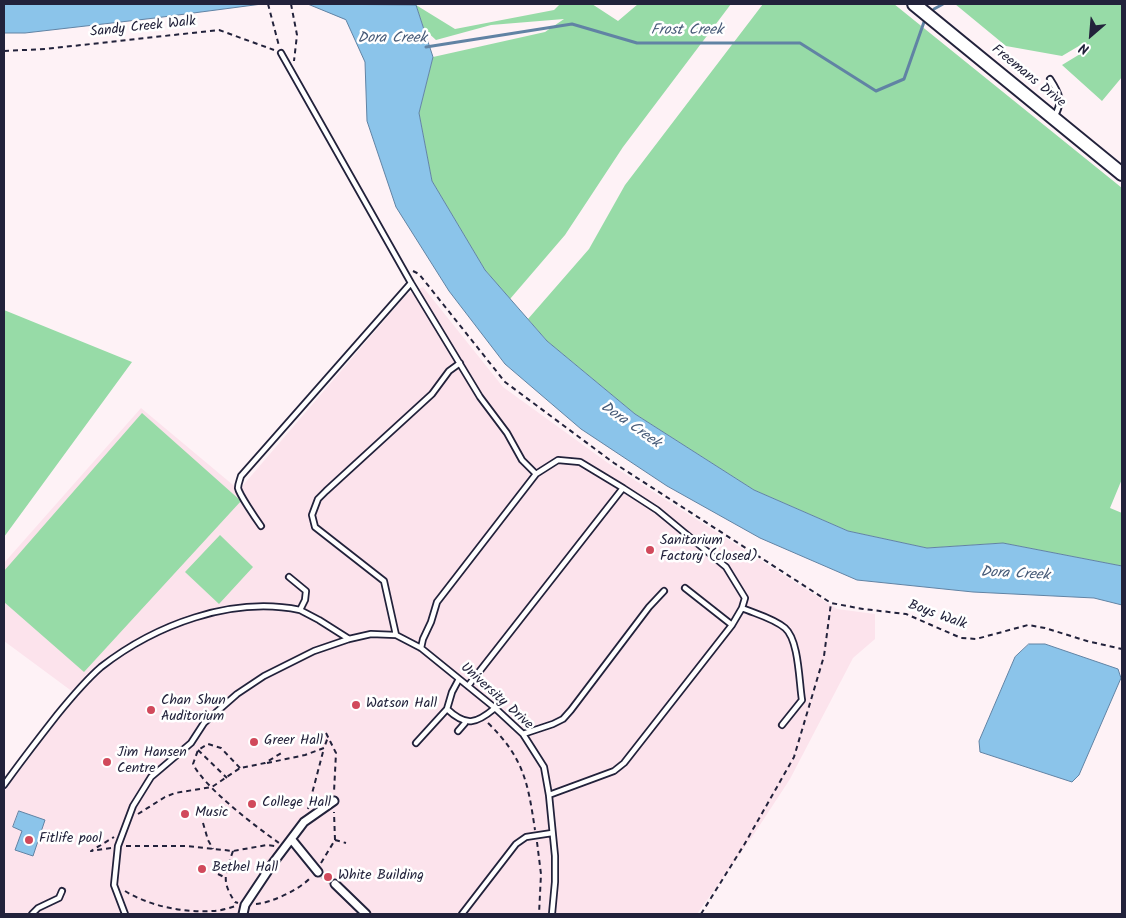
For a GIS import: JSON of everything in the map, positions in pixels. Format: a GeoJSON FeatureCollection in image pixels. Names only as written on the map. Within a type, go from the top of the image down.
{"type":"FeatureCollection","features":[{"type":"Feature","properties":{"kind":"main road","name":"Freemans Drive"},"geometry":{"type":"LineString","coordinates":[[914,4],[1122,174]]}},
{"type":"Feature","properties":{"kind":"street"},"geometry":{"type":"LineString","coordinates":[[243,914],[245,905],[305,821],[334,801]]}},
{"type":"Feature","properties":{"kind":"street"},"geometry":{"type":"LineString","coordinates":[[292,840],[318,871]]}},
{"type":"Feature","properties":{"kind":"street"},"geometry":{"type":"LineString","coordinates":[[335,884],[366,914]]}},
{"type":"Feature","properties":{"kind":"lane"},"geometry":{"type":"LineString","coordinates":[[281,53],[411,283],[480,397],[507,433],[522,460],[536,474]]}},
{"type":"Feature","properties":{"kind":"lane"},"geometry":{"type":"LineString","coordinates":[[1050,79],[1060,99],[1059,109],[1054,118]]}},
{"type":"Feature","properties":{"kind":"lane"},"geometry":{"type":"LineString","coordinates":[[260,526],[247,503],[241,497],[238,487],[242,476],[411,283]]}},
{"type":"Feature","properties":{"kind":"lane"},"geometry":{"type":"LineString","coordinates":[[396,635],[384,581],[315,527],[312,515],[318,500],[326,491],[432,394],[449,371],[460,363]]}},
{"type":"Feature","properties":{"kind":"lane"},"geometry":{"type":"LineString","coordinates":[[421,648],[423,639],[432,622],[437,602],[536,474],[558,460],[580,462],[623,488],[657,510],[726,567],[745,598],[742,608],[732,625],[624,763],[614,771],[549,795]]}},
{"type":"Feature","properties":{"kind":"lane"},"geometry":{"type":"LineString","coordinates":[[468,686],[623,488]]}},
{"type":"Feature","properties":{"kind":"lane"},"geometry":{"type":"LineString","coordinates":[[289,577],[306,591],[305,600],[300,610]]}},
{"type":"Feature","properties":{"kind":"lane"},"geometry":{"type":"LineString","coordinates":[[685,588],[732,625]]}},
{"type":"Feature","properties":{"kind":"lane"},"geometry":{"type":"LineString","coordinates":[[523,734],[563,719],[649,607],[664,591]]}},
{"type":"Feature","properties":{"kind":"lane"},"geometry":{"type":"LineString","coordinates":[[4,784],[26,752],[72,696],[100,668],[134,644],[196,616],[234,608],[283,607],[300,610],[349,639]]}},
{"type":"Feature","properties":{"kind":"lane"},"geometry":{"type":"LineString","coordinates":[[742,608],[769,619],[786,629],[794,640],[802,700],[782,725]]}},
{"type":"Feature","properties":{"kind":"lane","name":"University Drive"},"geometry":{"type":"LineString","coordinates":[[114,885],[118,846],[133,806],[151,777],[191,743],[204,723],[237,694],[264,676],[314,651],[371,634],[396,635],[421,648],[496,708],[523,734],[544,767],[549,795],[555,882],[552,914]]}},
{"type":"Feature","properties":{"kind":"lane"},"geometry":{"type":"LineString","coordinates":[[416,743],[447,709],[452,692],[459,679]]}},
{"type":"Feature","properties":{"kind":"lane"},"geometry":{"type":"LineString","coordinates":[[447,709],[456,718],[465,722],[483,719],[496,708]]}},
{"type":"Feature","properties":{"kind":"lane"},"geometry":{"type":"LineString","coordinates":[[458,731],[465,722]]}},
{"type":"Feature","properties":{"kind":"lane"},"geometry":{"type":"LineString","coordinates":[[462,914],[516,844],[526,837],[552,832]]}},
{"type":"Feature","properties":{"kind":"lane"},"geometry":{"type":"LineString","coordinates":[[114,885],[126,914]]}},
{"type":"Feature","properties":{"kind":"lane"},"geometry":{"type":"LineString","coordinates":[[32,914],[38,908],[59,898],[62,891]]}},
{"type":"Feature","properties":{"kind":"path"},"geometry":{"type":"LineString","coordinates":[[268,4],[281,53]]}},
{"type":"Feature","properties":{"kind":"path"},"geometry":{"type":"LineString","coordinates":[[291,4],[297,35],[292,72]]}},
{"type":"Feature","properties":{"kind":"path","name":"Sandy Creek Walk"},"geometry":{"type":"LineString","coordinates":[[4,51],[45,49],[219,30],[281,53]]}},
{"type":"Feature","properties":{"kind":"path"},"geometry":{"type":"LineString","coordinates":[[401,265],[419,274],[505,382],[614,463],[831,603],[824,656],[794,757],[702,914]]}},
{"type":"Feature","properties":{"kind":"path","name":"Boys Walk"},"geometry":{"type":"LineString","coordinates":[[831,603],[863,610],[906,614],[961,638],[976,639],[1028,625],[1122,649]]}},
{"type":"Feature","properties":{"kind":"path"},"geometry":{"type":"LineString","coordinates":[[483,719],[511,750],[522,767],[530,791],[541,874],[539,914]]}},
{"type":"Feature","properties":{"kind":"path"},"geometry":{"type":"LineString","coordinates":[[305,821],[328,736]]}},
{"type":"Feature","properties":{"kind":"path"},"geometry":{"type":"LineString","coordinates":[[240,768],[221,748],[208,744],[198,750],[193,764],[197,772],[258,829],[285,847]]}},
{"type":"Feature","properties":{"kind":"path"},"geometry":{"type":"LineString","coordinates":[[285,847],[267,845],[233,851],[187,846],[118,846],[90,851],[114,837],[127,821],[165,797],[175,793],[212,787],[240,768],[305,755],[324,748]]}},
{"type":"Feature","properties":{"kind":"path"},"geometry":{"type":"LineString","coordinates":[[198,750],[226,778]]}},
{"type":"Feature","properties":{"kind":"path"},"geometry":{"type":"LineString","coordinates":[[265,764],[282,752]]}},
{"type":"Feature","properties":{"kind":"path"},"geometry":{"type":"LineString","coordinates":[[203,823],[213,849]]}},
{"type":"Feature","properties":{"kind":"path"},"geometry":{"type":"LineString","coordinates":[[335,840],[346,844]]}},
{"type":"Feature","properties":{"kind":"path"},"geometry":{"type":"LineString","coordinates":[[233,851],[224,877],[228,892],[235,902],[245,905]]}},
{"type":"Feature","properties":{"kind":"path"},"geometry":{"type":"LineString","coordinates":[[114,885],[137,899],[162,906],[213,911],[245,905],[263,904],[296,889],[307,882],[318,871]]}},
{"type":"Feature","properties":{"kind":"path"},"geometry":{"type":"LineString","coordinates":[[218,874],[224,877]]}},
{"type":"Feature","properties":{"kind":"path"},"geometry":{"type":"LineString","coordinates":[[296,889],[301,889]]}},
{"type":"Feature","properties":{"kind":"shaded area"},"geometry":{"type":"Polygon","coordinates":[[[423,287],[503,387],[608,463],[837,609],[875,614],[875,639],[853,658],[790,779],[752,837],[697,914],[4,914],[4,791],[77,695],[4,641],[4,563],[141,408],[239,490],[406,295],[423,287]]]}},
{"type":"Feature","properties":{"kind":"green space"},"geometry":{"type":"Polygon","coordinates":[[[560,4],[592,4],[618,21],[638,4],[731,4],[623,147],[565,235],[510,299],[485,270],[432,181],[419,113],[433,57],[545,32],[564,19],[491,25],[436,40],[424,29],[416,5],[455,29],[554,10],[560,4]]]}},
{"type":"Feature","properties":{"kind":"green space"},"geometry":{"type":"Polygon","coordinates":[[[763,4],[894,4],[1122,188],[1122,479],[1110,508],[1122,513],[1122,566],[1003,543],[927,548],[848,531],[754,490],[635,414],[547,341],[528,319],[589,249],[625,185],[763,4]]]}},
{"type":"Feature","properties":{"kind":"green space"},"geometry":{"type":"Polygon","coordinates":[[[955,4],[1122,4],[1122,77],[1102,101],[1062,65],[1090,48],[1084,43],[1062,56],[1006,46],[955,4]]]}},
{"type":"Feature","properties":{"kind":"green space"},"geometry":{"type":"Polygon","coordinates":[[[4,310],[132,362],[4,537],[4,310]]]}},
{"type":"Feature","properties":{"kind":"green space"},"geometry":{"type":"Polygon","coordinates":[[[142,413],[241,501],[84,672],[4,602],[4,571],[142,413]]]}},
{"type":"Feature","properties":{"kind":"green space"},"geometry":{"type":"Polygon","coordinates":[[[220,535],[253,567],[219,604],[185,572],[220,535]]]}},
{"type":"Feature","properties":{"kind":"water"},"geometry":{"type":"Polygon","coordinates":[[[4,4],[262,4],[25,33],[4,33],[4,4]]]}},
{"type":"Feature","properties":{"kind":"water","name":"Dora Creek"},"geometry":{"type":"Polygon","coordinates":[[[308,4],[416,5],[433,57],[419,113],[432,181],[485,270],[547,341],[635,414],[754,490],[848,531],[927,548],[1003,543],[1122,566],[1122,605],[1094,598],[973,592],[857,580],[760,538],[667,486],[581,429],[505,364],[449,291],[396,207],[367,121],[365,62],[346,20],[308,4]]]}},
{"type":"Feature","properties":{"kind":"water"},"geometry":{"type":"Polygon","coordinates":[[[1029,644],[1045,644],[1118,669],[1121,678],[1079,775],[1072,782],[980,752],[979,741],[1015,657],[1029,644]]]}},
{"type":"Feature","properties":{"kind":"water","name":"Fitlife pool"},"geometry":{"type":"Polygon","coordinates":[[[19,811],[45,820],[33,856],[15,850],[22,831],[13,827],[19,811]]]}},
{"type":"Feature","properties":{"kind":"waterway","name":"Frost Creek"},"geometry":{"type":"LineString","coordinates":[[934,9],[943,4]]}},
{"type":"Feature","properties":{"kind":"waterway","name":"Frost Creek"},"geometry":{"type":"LineString","coordinates":[[426,47],[572,24],[637,43],[800,43],[876,91],[904,79],[924,22]]}},
{"type":"Feature","properties":{"kind":"tunnel"},"geometry":{"type":"LineString","coordinates":[[318,872],[335,884]]}},
{"type":"Feature","properties":{"kind":"place","name":"Sanitarium Factory (closed)"},"geometry":{"type":"Point","coordinates":[650,550]}},
{"type":"Feature","properties":{"kind":"place","name":"Watson Hall"},"geometry":{"type":"Point","coordinates":[356,705]}},
{"type":"Feature","properties":{"kind":"place","name":"Chan Shun Auditorium"},"geometry":{"type":"Point","coordinates":[151,710]}},
{"type":"Feature","properties":{"kind":"place","name":"Greer Hall"},"geometry":{"type":"Point","coordinates":[254,742]}},
{"type":"Feature","properties":{"kind":"place","name":"Jim Hansen Centre"},"geometry":{"type":"Point","coordinates":[107,762]}},
{"type":"Feature","properties":{"kind":"place","name":"College Hall"},"geometry":{"type":"Point","coordinates":[252,804]}},
{"type":"Feature","properties":{"kind":"place","name":"Music"},"geometry":{"type":"Point","coordinates":[185,814]}},
{"type":"Feature","properties":{"kind":"place","name":"Fitlife pool"},"geometry":{"type":"Point","coordinates":[29,840]}},
{"type":"Feature","properties":{"kind":"place","name":"Bethel Hall"},"geometry":{"type":"Point","coordinates":[202,869]}},
{"type":"Feature","properties":{"kind":"place","name":"White Building"},"geometry":{"type":"Point","coordinates":[328,877]}}]}
